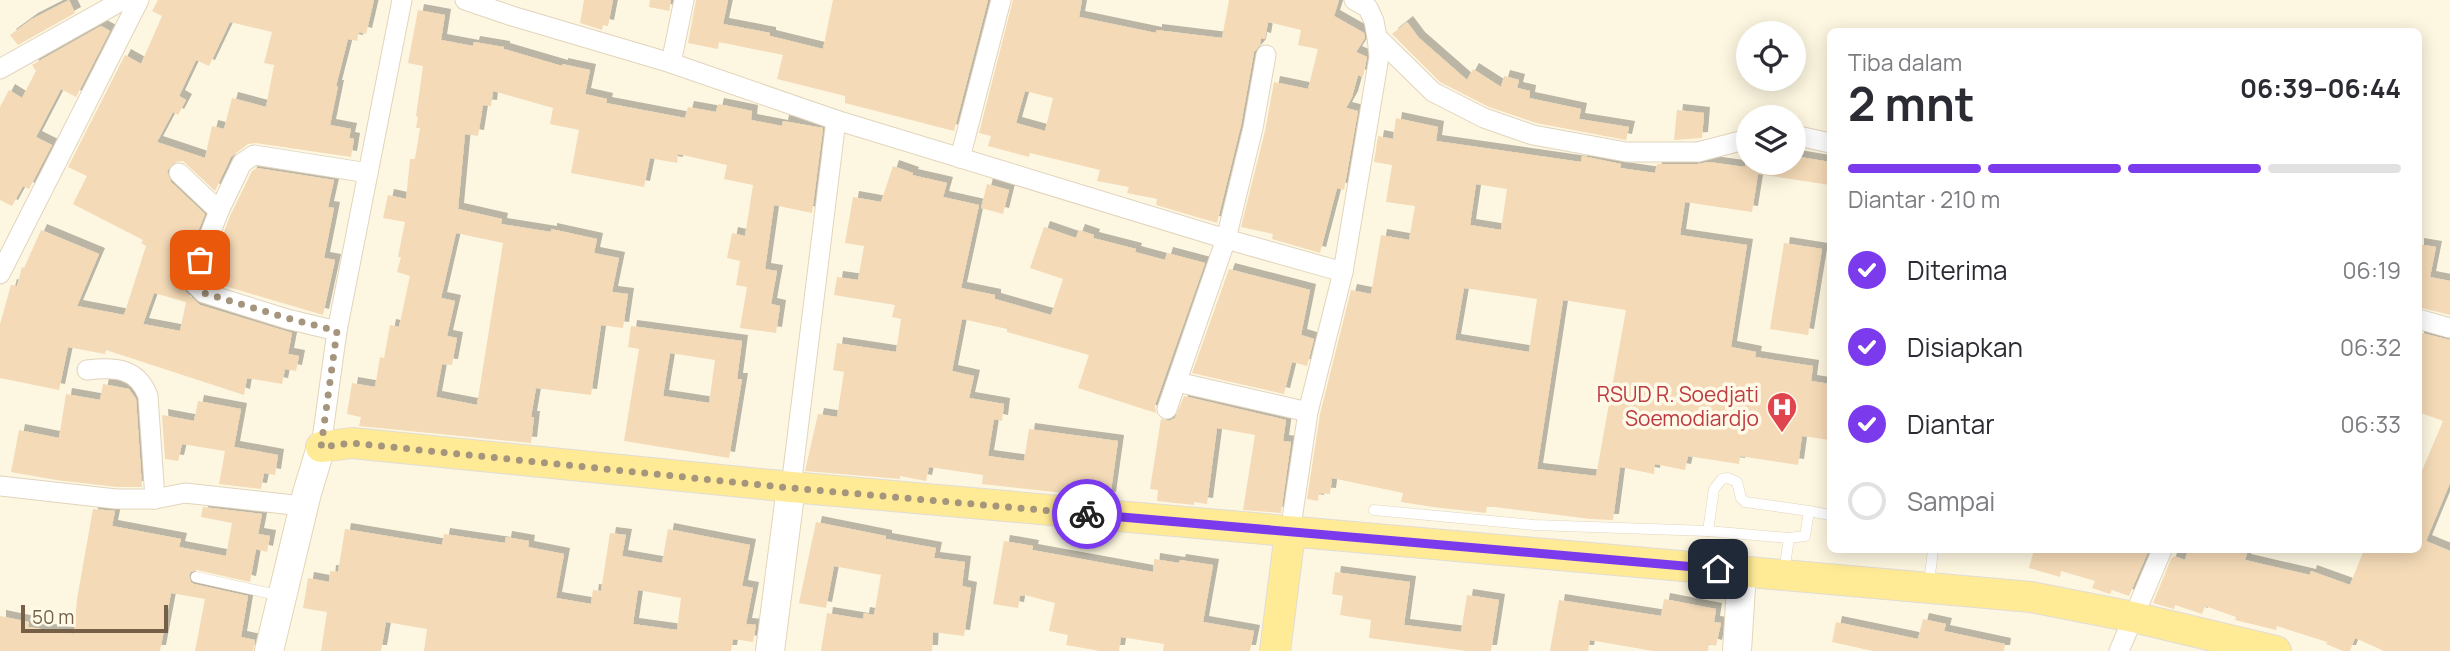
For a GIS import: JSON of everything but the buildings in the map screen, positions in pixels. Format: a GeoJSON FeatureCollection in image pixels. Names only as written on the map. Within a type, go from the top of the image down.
{"type":"FeatureCollection","features":[{"type":"Feature","properties":{"kind":"main road"},"geometry":{"type":"LineString","coordinates":[[269,651],[303,506],[321,447],[352,443],[791,488],[2031,597],[2133,617],[2276,651]]}},
{"type":"Feature","properties":{"kind":"main road"},"geometry":{"type":"LineString","coordinates":[[770,651],[791,488]]}},
{"type":"Feature","properties":{"kind":"main road"},"geometry":{"type":"LineString","coordinates":[[1275,651],[1290,533]]}},
{"type":"Feature","properties":{"kind":"main road"},"geometry":{"type":"LineString","coordinates":[[1737,651],[1742,571]]}},
{"type":"Feature","properties":{"kind":"street"},"geometry":{"type":"LineString","coordinates":[[0,69],[123,0]]}},
{"type":"Feature","properties":{"kind":"street"},"geometry":{"type":"LineString","coordinates":[[0,274],[139,0]]}},
{"type":"Feature","properties":{"kind":"street"},"geometry":{"type":"LineString","coordinates":[[321,447],[337,331],[402,0]]}},
{"type":"Feature","properties":{"kind":"street"},"geometry":{"type":"LineString","coordinates":[[465,0],[671,63],[836,120],[1342,272]]}},
{"type":"Feature","properties":{"kind":"street"},"geometry":{"type":"LineString","coordinates":[[671,63],[684,0]]}},
{"type":"Feature","properties":{"kind":"street"},"geometry":{"type":"LineString","coordinates":[[960,158],[1001,0]]}},
{"type":"Feature","properties":{"kind":"street"},"geometry":{"type":"LineString","coordinates":[[1290,533],[1308,412],[1342,272],[1379,57],[1376,29],[1368,8],[1354,0]]}},
{"type":"Feature","properties":{"kind":"street"},"geometry":{"type":"LineString","coordinates":[[1376,29],[1384,0]]}},
{"type":"Feature","properties":{"kind":"street"},"geometry":{"type":"LineString","coordinates":[[1376,29],[1433,92],[1484,118],[1533,135],[1626,152],[1698,152],[1736,141]]}},
{"type":"Feature","properties":{"kind":"street"},"geometry":{"type":"LineString","coordinates":[[1167,409],[1226,239],[1253,128],[1266,55]]}},
{"type":"Feature","properties":{"kind":"street"},"geometry":{"type":"LineString","coordinates":[[791,488],[836,120]]}},
{"type":"Feature","properties":{"kind":"street"},"geometry":{"type":"LineString","coordinates":[[1806,138],[1827,142]]}},
{"type":"Feature","properties":{"kind":"street"},"geometry":{"type":"LineString","coordinates":[[337,331],[204,293],[195,284],[194,275],[219,211],[242,163],[254,155],[368,173]]}},
{"type":"Feature","properties":{"kind":"street"},"geometry":{"type":"LineString","coordinates":[[179,173],[219,211]]}},
{"type":"Feature","properties":{"kind":"street"},"geometry":{"type":"LineString","coordinates":[[2422,320],[2450,328]]}},
{"type":"Feature","properties":{"kind":"street"},"geometry":{"type":"LineString","coordinates":[[87,370],[107,368],[125,372],[139,378],[144,386],[148,396],[155,499]]}},
{"type":"Feature","properties":{"kind":"street"},"geometry":{"type":"LineString","coordinates":[[1177,382],[1308,412]]}},
{"type":"Feature","properties":{"kind":"street"},"geometry":{"type":"LineString","coordinates":[[0,486],[116,499],[155,499],[184,493],[303,506]]}},
{"type":"Feature","properties":{"kind":"street"},"geometry":{"type":"LineString","coordinates":[[2119,651],[2161,553]]}},
{"type":"Feature","properties":{"kind":"lane"},"geometry":{"type":"LineString","coordinates":[[1709,531],[1714,489],[1722,479],[1728,478],[1737,482],[1741,498],[1745,502],[1827,514]]}},
{"type":"Feature","properties":{"kind":"lane"},"geometry":{"type":"LineString","coordinates":[[1374,510],[1534,525],[1709,531],[1789,538],[1805,536],[1808,511]]}},
{"type":"Feature","properties":{"kind":"lane"},"geometry":{"type":"LineString","coordinates":[[1784,574],[1789,538]]}},
{"type":"Feature","properties":{"kind":"lane"},"geometry":{"type":"LineString","coordinates":[[1928,587],[1933,553]]}},
{"type":"Feature","properties":{"kind":"lane"},"geometry":{"type":"LineString","coordinates":[[196,577],[282,596]]}},
{"type":"Feature","properties":{"kind":"way so far"},"geometry":{"type":"LineString","coordinates":[[200,260],[194,275],[195,284],[204,293],[337,331],[321,447],[352,443],[791,488],[1087,514]]}},
{"type":"Feature","properties":{"kind":"place","name":"RSUD R. Soedjati Soemodiardjo"},"geometry":{"type":"Point","coordinates":[1782,434]}},
{"type":"Feature","properties":{"kind":"route"},"geometry":{"type":"LineString","coordinates":[[1087,514],[1718,569]]}}]}
